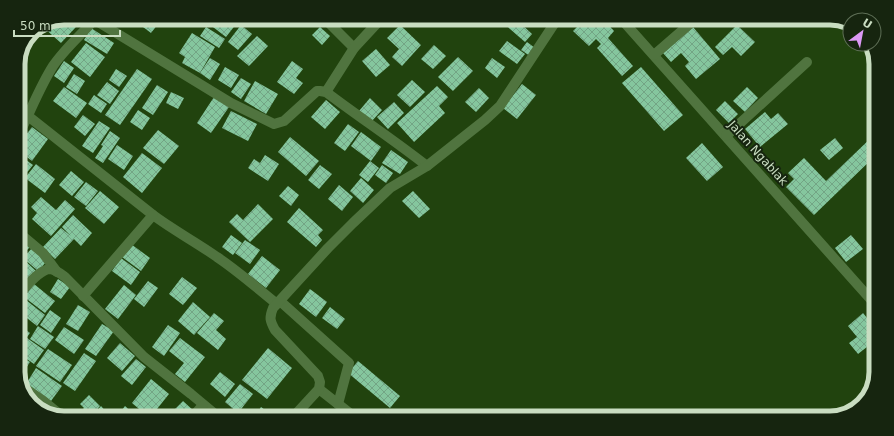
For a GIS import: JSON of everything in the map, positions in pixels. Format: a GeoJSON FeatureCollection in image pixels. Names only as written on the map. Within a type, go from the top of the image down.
{"type":"FeatureCollection","features":[{"type":"Feature","properties":{"kind":"street"},"geometry":{"type":"LineString","coordinates":[[25,122],[44,82],[54,65],[90,25]]}},
{"type":"Feature","properties":{"kind":"street"},"geometry":{"type":"LineString","coordinates":[[106,25],[231,103],[274,124],[284,121],[317,91],[326,92],[402,146],[427,166]]}},
{"type":"Feature","properties":{"kind":"street"},"geometry":{"type":"LineString","coordinates":[[331,25],[354,48]]}},
{"type":"Feature","properties":{"kind":"street"},"geometry":{"type":"LineString","coordinates":[[326,92],[354,48],[375,25]]}},
{"type":"Feature","properties":{"kind":"street"},"geometry":{"type":"LineString","coordinates":[[299,411],[319,389],[320,382],[318,376],[275,330],[271,323],[270,316],[273,308],[328,248],[390,188],[427,166],[485,120],[500,106],[553,25]]}},
{"type":"Feature","properties":{"kind":"street","name":"Jalan Ngablak"},"geometry":{"type":"LineString","coordinates":[[627,25],[869,297]]}},
{"type":"Feature","properties":{"kind":"street"},"geometry":{"type":"LineString","coordinates":[[654,55],[689,25]]}},
{"type":"Feature","properties":{"kind":"street"},"geometry":{"type":"LineString","coordinates":[[726,136],[808,62]]}},
{"type":"Feature","properties":{"kind":"street"},"geometry":{"type":"LineString","coordinates":[[28,116],[152,215],[171,229],[217,257],[279,302],[350,363],[338,404]]}},
{"type":"Feature","properties":{"kind":"street"},"geometry":{"type":"LineString","coordinates":[[83,296],[152,215]]}},
{"type":"Feature","properties":{"kind":"street"},"geometry":{"type":"LineString","coordinates":[[25,238],[43,253],[57,272]]}},
{"type":"Feature","properties":{"kind":"street"},"geometry":{"type":"LineString","coordinates":[[25,288],[37,275],[45,270],[50,269],[65,277],[144,357],[211,411]]}},
{"type":"Feature","properties":{"kind":"street"},"geometry":{"type":"LineString","coordinates":[[319,389],[347,411]]}},
{"type":"Feature","properties":{"kind":"street"},"geometry":{"type":"LineString","coordinates":[[32,394],[51,409]]}},
{"type":"Feature","properties":{"kind":"street"},"geometry":{"type":"LineString","coordinates":[[198,411],[203,405]]}},
{"type":"Feature","properties":{"kind":"building"},"geometry":{"type":"Polygon","coordinates":[[[59,25],[74,25],[76,27],[61,43],[46,29],[59,25]]]}},
{"type":"Feature","properties":{"kind":"building"},"geometry":{"type":"Polygon","coordinates":[[[140,25],[157,25],[151,33],[140,25]]]}},
{"type":"Feature","properties":{"kind":"building"},"geometry":{"type":"Polygon","coordinates":[[[210,25],[235,25],[226,37],[210,25]]]}},
{"type":"Feature","properties":{"kind":"building"},"geometry":{"type":"Polygon","coordinates":[[[241,25],[252,34],[238,50],[228,42],[241,25]]]}},
{"type":"Feature","properties":{"kind":"building"},"geometry":{"type":"Polygon","coordinates":[[[400,25],[421,45],[402,66],[392,57],[399,49],[387,38],[400,25]]]}},
{"type":"Feature","properties":{"kind":"building"},"geometry":{"type":"Polygon","coordinates":[[[506,25],[522,25],[532,34],[525,42],[506,25]]]}},
{"type":"Feature","properties":{"kind":"building"},"geometry":{"type":"Polygon","coordinates":[[[579,25],[609,25],[614,31],[608,38],[633,66],[622,76],[597,48],[601,44],[596,39],[589,46],[573,31],[579,25]]]}},
{"type":"Feature","properties":{"kind":"building"},"geometry":{"type":"Polygon","coordinates":[[[737,25],[755,42],[741,56],[732,47],[723,55],[715,47],[737,25]]]}},
{"type":"Feature","properties":{"kind":"building"},"geometry":{"type":"Polygon","coordinates":[[[206,27],[225,39],[219,48],[200,36],[206,27]]]}},
{"type":"Feature","properties":{"kind":"building"},"geometry":{"type":"Polygon","coordinates":[[[320,27],[330,36],[322,45],[312,35],[320,27]]]}},
{"type":"Feature","properties":{"kind":"building"},"geometry":{"type":"Polygon","coordinates":[[[693,27],[720,59],[696,79],[685,66],[689,62],[681,53],[671,62],[663,53],[693,27]]]}},
{"type":"Feature","properties":{"kind":"building"},"geometry":{"type":"Polygon","coordinates":[[[91,28],[114,43],[107,54],[84,40],[91,28]]]}},
{"type":"Feature","properties":{"kind":"building"},"geometry":{"type":"Polygon","coordinates":[[[192,33],[215,47],[200,73],[182,63],[185,57],[179,53],[192,33]]]}},
{"type":"Feature","properties":{"kind":"building"},"geometry":{"type":"Polygon","coordinates":[[[257,36],[268,46],[249,66],[237,56],[257,36]]]}},
{"type":"Feature","properties":{"kind":"building"},"geometry":{"type":"Polygon","coordinates":[[[507,41],[525,54],[517,64],[499,51],[507,41]]]}},
{"type":"Feature","properties":{"kind":"building"},"geometry":{"type":"Polygon","coordinates":[[[527,42],[535,48],[530,56],[521,50],[527,42]]]}},
{"type":"Feature","properties":{"kind":"building"},"geometry":{"type":"Polygon","coordinates":[[[86,43],[105,57],[90,77],[71,62],[86,43]]]}},
{"type":"Feature","properties":{"kind":"building"},"geometry":{"type":"Polygon","coordinates":[[[434,45],[446,56],[433,69],[421,59],[434,45]]]}},
{"type":"Feature","properties":{"kind":"building"},"geometry":{"type":"Polygon","coordinates":[[[376,49],[390,65],[376,77],[362,61],[376,49]]]}},
{"type":"Feature","properties":{"kind":"building"},"geometry":{"type":"Polygon","coordinates":[[[458,57],[473,71],[453,91],[438,77],[458,57]]]}},
{"type":"Feature","properties":{"kind":"building"},"geometry":{"type":"Polygon","coordinates":[[[210,58],[220,64],[210,80],[200,73],[210,58]]]}},
{"type":"Feature","properties":{"kind":"building"},"geometry":{"type":"Polygon","coordinates":[[[492,58],[505,67],[497,78],[485,68],[492,58]]]}},
{"type":"Feature","properties":{"kind":"building"},"geometry":{"type":"Polygon","coordinates":[[[64,61],[74,68],[64,83],[54,76],[64,61]]]}},
{"type":"Feature","properties":{"kind":"building"},"geometry":{"type":"Polygon","coordinates":[[[292,61],[303,69],[296,78],[303,83],[294,94],[277,82],[292,61]]]}},
{"type":"Feature","properties":{"kind":"building"},"geometry":{"type":"Polygon","coordinates":[[[225,67],[239,75],[231,88],[218,80],[225,67]]]}},
{"type":"Feature","properties":{"kind":"building"},"geometry":{"type":"Polygon","coordinates":[[[641,67],[683,115],[664,131],[622,83],[641,67]]]}},
{"type":"Feature","properties":{"kind":"building"},"geometry":{"type":"Polygon","coordinates":[[[116,69],[127,76],[119,87],[109,80],[116,69]]]}},
{"type":"Feature","properties":{"kind":"building"},"geometry":{"type":"Polygon","coordinates":[[[137,69],[152,79],[120,125],[105,115],[137,69]]]}},
{"type":"Feature","properties":{"kind":"building"},"geometry":{"type":"Polygon","coordinates":[[[74,74],[85,81],[77,94],[66,87],[74,74]]]}},
{"type":"Feature","properties":{"kind":"building"},"geometry":{"type":"Polygon","coordinates":[[[241,78],[251,84],[241,99],[231,92],[241,78]]]}},
{"type":"Feature","properties":{"kind":"building"},"geometry":{"type":"Polygon","coordinates":[[[412,80],[425,92],[410,107],[397,95],[412,80]]]}},
{"type":"Feature","properties":{"kind":"building"},"geometry":{"type":"Polygon","coordinates":[[[255,81],[278,94],[266,114],[244,101],[255,81]]]}},
{"type":"Feature","properties":{"kind":"building"},"geometry":{"type":"Polygon","coordinates":[[[107,82],[119,91],[110,104],[97,95],[107,82]]]}},
{"type":"Feature","properties":{"kind":"building"},"geometry":{"type":"Polygon","coordinates":[[[522,84],[536,95],[517,119],[503,108],[522,84]]]}},
{"type":"Feature","properties":{"kind":"building"},"geometry":{"type":"Polygon","coordinates":[[[157,85],[168,92],[153,115],[142,108],[157,85]]]}},
{"type":"Feature","properties":{"kind":"building"},"geometry":{"type":"Polygon","coordinates":[[[437,86],[448,97],[439,106],[445,113],[414,142],[397,123],[437,86]]]}},
{"type":"Feature","properties":{"kind":"building"},"geometry":{"type":"Polygon","coordinates":[[[64,87],[87,103],[76,118],[53,101],[64,87]]]}},
{"type":"Feature","properties":{"kind":"building"},"geometry":{"type":"Polygon","coordinates":[[[747,87],[758,98],[745,112],[733,101],[747,87]]]}},
{"type":"Feature","properties":{"kind":"building"},"geometry":{"type":"Polygon","coordinates":[[[479,88],[489,98],[476,112],[465,102],[479,88]]]}},
{"type":"Feature","properties":{"kind":"building"},"geometry":{"type":"Polygon","coordinates":[[[171,92],[184,98],[178,109],[166,103],[171,92]]]}},
{"type":"Feature","properties":{"kind":"building"},"geometry":{"type":"Polygon","coordinates":[[[94,95],[107,104],[101,113],[88,104],[94,95]]]}},
{"type":"Feature","properties":{"kind":"building"},"geometry":{"type":"Polygon","coordinates":[[[214,97],[229,107],[211,133],[197,123],[214,97]]]}},
{"type":"Feature","properties":{"kind":"building"},"geometry":{"type":"Polygon","coordinates":[[[370,98],[382,110],[371,122],[359,111],[370,98]]]}},
{"type":"Feature","properties":{"kind":"building"},"geometry":{"type":"Polygon","coordinates":[[[326,100],[340,112],[325,129],[311,117],[326,100]]]}},
{"type":"Feature","properties":{"kind":"building"},"geometry":{"type":"Polygon","coordinates":[[[725,101],[738,114],[729,123],[716,110],[725,101]]]}},
{"type":"Feature","properties":{"kind":"building"},"geometry":{"type":"Polygon","coordinates":[[[394,102],[404,113],[388,129],[377,117],[394,102]]]}},
{"type":"Feature","properties":{"kind":"building"},"geometry":{"type":"Polygon","coordinates":[[[138,110],[150,118],[142,130],[130,122],[138,110]]]}},
{"type":"Feature","properties":{"kind":"building"},"geometry":{"type":"Polygon","coordinates":[[[231,111],[257,124],[248,141],[222,128],[231,111]]]}},
{"type":"Feature","properties":{"kind":"building"},"geometry":{"type":"Polygon","coordinates":[[[765,112],[771,119],[778,113],[788,124],[760,147],[745,129],[765,112]]]}},
{"type":"Feature","properties":{"kind":"building"},"geometry":{"type":"Polygon","coordinates":[[[83,115],[95,124],[85,136],[74,127],[83,115]]]}},
{"type":"Feature","properties":{"kind":"building"},"geometry":{"type":"Polygon","coordinates":[[[99,121],[110,128],[93,153],[82,146],[99,121]]]}},
{"type":"Feature","properties":{"kind":"building"},"geometry":{"type":"Polygon","coordinates":[[[348,124],[359,132],[345,151],[334,143],[348,124]]]}},
{"type":"Feature","properties":{"kind":"building"},"geometry":{"type":"Polygon","coordinates":[[[32,127],[48,139],[32,161],[25,156],[25,136],[32,127]]]}},
{"type":"Feature","properties":{"kind":"building"},"geometry":{"type":"Polygon","coordinates":[[[158,130],[179,146],[164,164],[143,148],[158,130]]]}},
{"type":"Feature","properties":{"kind":"building"},"geometry":{"type":"Polygon","coordinates":[[[110,131],[120,138],[103,163],[95,158],[110,131]]]}},
{"type":"Feature","properties":{"kind":"building"},"geometry":{"type":"Polygon","coordinates":[[[361,132],[381,147],[371,161],[351,146],[361,132]]]}},
{"type":"Feature","properties":{"kind":"building"},"geometry":{"type":"Polygon","coordinates":[[[290,137],[319,161],[306,176],[278,152],[290,137]]]}},
{"type":"Feature","properties":{"kind":"building"},"geometry":{"type":"Polygon","coordinates":[[[835,138],[843,148],[829,160],[820,150],[835,138]]]}},
{"type":"Feature","properties":{"kind":"building"},"geometry":{"type":"Polygon","coordinates":[[[869,140],[869,162],[814,215],[786,187],[794,179],[788,173],[804,158],[826,181],[869,140]]]}},
{"type":"Feature","properties":{"kind":"building"},"geometry":{"type":"Polygon","coordinates":[[[702,143],[723,167],[707,181],[686,158],[702,143]]]}},
{"type":"Feature","properties":{"kind":"building"},"geometry":{"type":"Polygon","coordinates":[[[117,145],[133,156],[124,170],[108,159],[117,145]]]}},
{"type":"Feature","properties":{"kind":"building"},"geometry":{"type":"Polygon","coordinates":[[[391,150],[408,162],[400,174],[382,163],[391,150]]]}},
{"type":"Feature","properties":{"kind":"building"},"geometry":{"type":"Polygon","coordinates":[[[142,153],[162,168],[142,193],[123,177],[142,153]]]}},
{"type":"Feature","properties":{"kind":"building"},"geometry":{"type":"Polygon","coordinates":[[[265,155],[279,164],[268,181],[248,168],[254,159],[260,163],[265,155]]]}},
{"type":"Feature","properties":{"kind":"building"},"geometry":{"type":"Polygon","coordinates":[[[25,159],[33,165],[25,175],[25,159]]]}},
{"type":"Feature","properties":{"kind":"building"},"geometry":{"type":"Polygon","coordinates":[[[370,161],[379,168],[368,182],[359,175],[370,161]]]}},
{"type":"Feature","properties":{"kind":"building"},"geometry":{"type":"Polygon","coordinates":[[[36,164],[55,179],[45,193],[25,178],[36,164]]]}},
{"type":"Feature","properties":{"kind":"building"},"geometry":{"type":"Polygon","coordinates":[[[320,165],[332,174],[319,189],[308,180],[320,165]]]}},
{"type":"Feature","properties":{"kind":"building"},"geometry":{"type":"Polygon","coordinates":[[[382,165],[393,173],[386,183],[375,175],[382,165]]]}},
{"type":"Feature","properties":{"kind":"building"},"geometry":{"type":"Polygon","coordinates":[[[71,171],[84,182],[72,196],[59,185],[71,171]]]}},
{"type":"Feature","properties":{"kind":"building"},"geometry":{"type":"Polygon","coordinates":[[[361,178],[374,190],[363,203],[350,191],[361,178]]]}},
{"type":"Feature","properties":{"kind":"building"},"geometry":{"type":"Polygon","coordinates":[[[86,182],[98,191],[86,206],[74,197],[86,182]]]}},
{"type":"Feature","properties":{"kind":"building"},"geometry":{"type":"Polygon","coordinates":[[[339,185],[353,197],[342,211],[328,199],[339,185]]]}},
{"type":"Feature","properties":{"kind":"building"},"geometry":{"type":"Polygon","coordinates":[[[288,186],[299,195],[291,206],[279,196],[288,186]]]}},
{"type":"Feature","properties":{"kind":"building"},"geometry":{"type":"Polygon","coordinates":[[[100,191],[119,207],[104,224],[85,208],[100,191]]]}},
{"type":"Feature","properties":{"kind":"building"},"geometry":{"type":"Polygon","coordinates":[[[413,191],[430,209],[419,218],[402,201],[413,191]]]}},
{"type":"Feature","properties":{"kind":"building"},"geometry":{"type":"Polygon","coordinates":[[[41,197],[56,210],[65,200],[75,209],[51,236],[32,219],[37,213],[31,207],[41,197]]]}},
{"type":"Feature","properties":{"kind":"building"},"geometry":{"type":"Polygon","coordinates":[[[258,204],[273,219],[250,242],[229,222],[237,214],[243,220],[258,204]]]}},
{"type":"Feature","properties":{"kind":"building"},"geometry":{"type":"Polygon","coordinates":[[[299,208],[323,230],[318,235],[322,240],[316,247],[287,222],[299,208]]]}},
{"type":"Feature","properties":{"kind":"building"},"geometry":{"type":"Polygon","coordinates":[[[73,215],[92,233],[81,246],[74,239],[55,259],[43,247],[61,228],[71,236],[62,227],[73,215]]]}},
{"type":"Feature","properties":{"kind":"building"},"geometry":{"type":"Polygon","coordinates":[[[231,235],[242,243],[233,255],[222,247],[231,235]]]}},
{"type":"Feature","properties":{"kind":"building"},"geometry":{"type":"Polygon","coordinates":[[[851,235],[863,249],[846,262],[835,248],[851,235]]]}},
{"type":"Feature","properties":{"kind":"building"},"geometry":{"type":"Polygon","coordinates":[[[245,240],[260,250],[250,264],[235,253],[245,240]]]}},
{"type":"Feature","properties":{"kind":"building"},"geometry":{"type":"Polygon","coordinates":[[[25,242],[30,247],[25,252],[25,242]]]}},
{"type":"Feature","properties":{"kind":"building"},"geometry":{"type":"Polygon","coordinates":[[[131,244],[150,258],[141,271],[122,257],[131,244]]]}},
{"type":"Feature","properties":{"kind":"building"},"geometry":{"type":"Polygon","coordinates":[[[32,248],[47,261],[38,271],[25,260],[25,256],[32,248]]]}},
{"type":"Feature","properties":{"kind":"building"},"geometry":{"type":"Polygon","coordinates":[[[262,256],[280,270],[266,288],[248,274],[262,256]]]}},
{"type":"Feature","properties":{"kind":"building"},"geometry":{"type":"Polygon","coordinates":[[[121,258],[140,272],[131,285],[112,271],[121,258]]]}},
{"type":"Feature","properties":{"kind":"building"},"geometry":{"type":"Polygon","coordinates":[[[25,261],[36,271],[25,284],[25,261]]]}},
{"type":"Feature","properties":{"kind":"building"},"geometry":{"type":"Polygon","coordinates":[[[182,277],[197,288],[183,305],[169,294],[182,277]]]}},
{"type":"Feature","properties":{"kind":"building"},"geometry":{"type":"Polygon","coordinates":[[[58,279],[70,287],[61,299],[50,292],[58,279]]]}},
{"type":"Feature","properties":{"kind":"building"},"geometry":{"type":"Polygon","coordinates":[[[148,281],[158,288],[144,307],[134,299],[148,281]]]}},
{"type":"Feature","properties":{"kind":"building"},"geometry":{"type":"Polygon","coordinates":[[[34,284],[55,301],[45,313],[25,298],[34,284]]]}},
{"type":"Feature","properties":{"kind":"building"},"geometry":{"type":"Polygon","coordinates":[[[124,285],[136,295],[118,319],[105,309],[124,285]]]}},
{"type":"Feature","properties":{"kind":"building"},"geometry":{"type":"Polygon","coordinates":[[[310,289],[327,302],[316,317],[299,304],[310,289]]]}},
{"type":"Feature","properties":{"kind":"building"},"geometry":{"type":"Polygon","coordinates":[[[26,300],[45,315],[37,326],[25,317],[26,300]]]}},
{"type":"Feature","properties":{"kind":"building"},"geometry":{"type":"Polygon","coordinates":[[[193,302],[210,317],[194,335],[178,321],[193,302]]]}},
{"type":"Feature","properties":{"kind":"building"},"geometry":{"type":"Polygon","coordinates":[[[78,305],[90,312],[78,331],[66,324],[78,305]]]}},
{"type":"Feature","properties":{"kind":"building"},"geometry":{"type":"Polygon","coordinates":[[[330,307],[345,319],[337,329],[322,318],[330,307]]]}},
{"type":"Feature","properties":{"kind":"building"},"geometry":{"type":"Polygon","coordinates":[[[50,310],[61,318],[51,333],[40,325],[50,310]]]}},
{"type":"Feature","properties":{"kind":"building"},"geometry":{"type":"Polygon","coordinates":[[[214,313],[224,321],[216,330],[226,339],[218,350],[197,333],[214,313]]]}},
{"type":"Feature","properties":{"kind":"building"},"geometry":{"type":"Polygon","coordinates":[[[863,313],[869,320],[869,345],[858,354],[849,343],[857,337],[848,326],[863,313]]]}},
{"type":"Feature","properties":{"kind":"building"},"geometry":{"type":"Polygon","coordinates":[[[102,324],[114,331],[96,356],[85,349],[102,324]]]}},
{"type":"Feature","properties":{"kind":"building"},"geometry":{"type":"Polygon","coordinates":[[[168,325],[180,333],[164,356],[152,347],[168,325]]]}},
{"type":"Feature","properties":{"kind":"building"},"geometry":{"type":"Polygon","coordinates":[[[38,326],[54,337],[45,349],[30,339],[38,326]]]}},
{"type":"Feature","properties":{"kind":"building"},"geometry":{"type":"Polygon","coordinates":[[[64,327],[84,340],[74,354],[55,340],[64,327]]]}},
{"type":"Feature","properties":{"kind":"building"},"geometry":{"type":"Polygon","coordinates":[[[25,329],[30,333],[25,340],[25,329]]]}},
{"type":"Feature","properties":{"kind":"building"},"geometry":{"type":"Polygon","coordinates":[[[27,338],[44,350],[34,364],[25,358],[25,341],[27,338]]]}},
{"type":"Feature","properties":{"kind":"building"},"geometry":{"type":"Polygon","coordinates":[[[180,338],[205,357],[185,382],[175,374],[184,363],[169,351],[180,338]]]}},
{"type":"Feature","properties":{"kind":"building"},"geometry":{"type":"Polygon","coordinates":[[[120,343],[135,356],[122,371],[107,358],[120,343]]]}},
{"type":"Feature","properties":{"kind":"building"},"geometry":{"type":"Polygon","coordinates":[[[268,348],[292,368],[267,399],[242,380],[268,348]]]}},
{"type":"Feature","properties":{"kind":"building"},"geometry":{"type":"Polygon","coordinates":[[[48,349],[72,365],[60,382],[36,366],[48,349]]]}},
{"type":"Feature","properties":{"kind":"building"},"geometry":{"type":"Polygon","coordinates":[[[84,353],[96,361],[75,391],[63,383],[84,353]]]}},
{"type":"Feature","properties":{"kind":"building"},"geometry":{"type":"Polygon","coordinates":[[[25,359],[30,362],[25,370],[25,359]]]}},
{"type":"Feature","properties":{"kind":"building"},"geometry":{"type":"Polygon","coordinates":[[[136,359],[146,367],[132,385],[121,376],[136,359]]]}},
{"type":"Feature","properties":{"kind":"building"},"geometry":{"type":"Polygon","coordinates":[[[358,361],[400,396],[390,408],[348,373],[358,361]]]}},
{"type":"Feature","properties":{"kind":"building"},"geometry":{"type":"Polygon","coordinates":[[[36,368],[62,386],[51,401],[27,383],[36,368]]]}},
{"type":"Feature","properties":{"kind":"building"},"geometry":{"type":"Polygon","coordinates":[[[220,372],[235,384],[225,397],[210,384],[220,372]]]}},
{"type":"Feature","properties":{"kind":"building"},"geometry":{"type":"Polygon","coordinates":[[[151,379],[169,394],[155,411],[141,411],[132,403],[151,379]]]}},
{"type":"Feature","properties":{"kind":"building"},"geometry":{"type":"Polygon","coordinates":[[[240,384],[253,394],[240,411],[236,411],[225,402],[240,384]]]}},
{"type":"Feature","properties":{"kind":"building"},"geometry":{"type":"Polygon","coordinates":[[[89,395],[100,406],[96,411],[81,411],[84,408],[80,404],[89,395]]]}},
{"type":"Feature","properties":{"kind":"building"},"geometry":{"type":"Polygon","coordinates":[[[183,401],[194,411],[173,411],[183,401]]]}},
{"type":"Feature","properties":{"kind":"building"},"geometry":{"type":"Polygon","coordinates":[[[101,406],[105,411],[97,411],[101,406]]]}},
{"type":"Feature","properties":{"kind":"building"},"geometry":{"type":"Polygon","coordinates":[[[125,406],[131,411],[121,411],[125,406]]]}},
{"type":"Feature","properties":{"kind":"building"},"geometry":{"type":"Polygon","coordinates":[[[261,407],[266,411],[258,411],[261,407]]]}}]}
